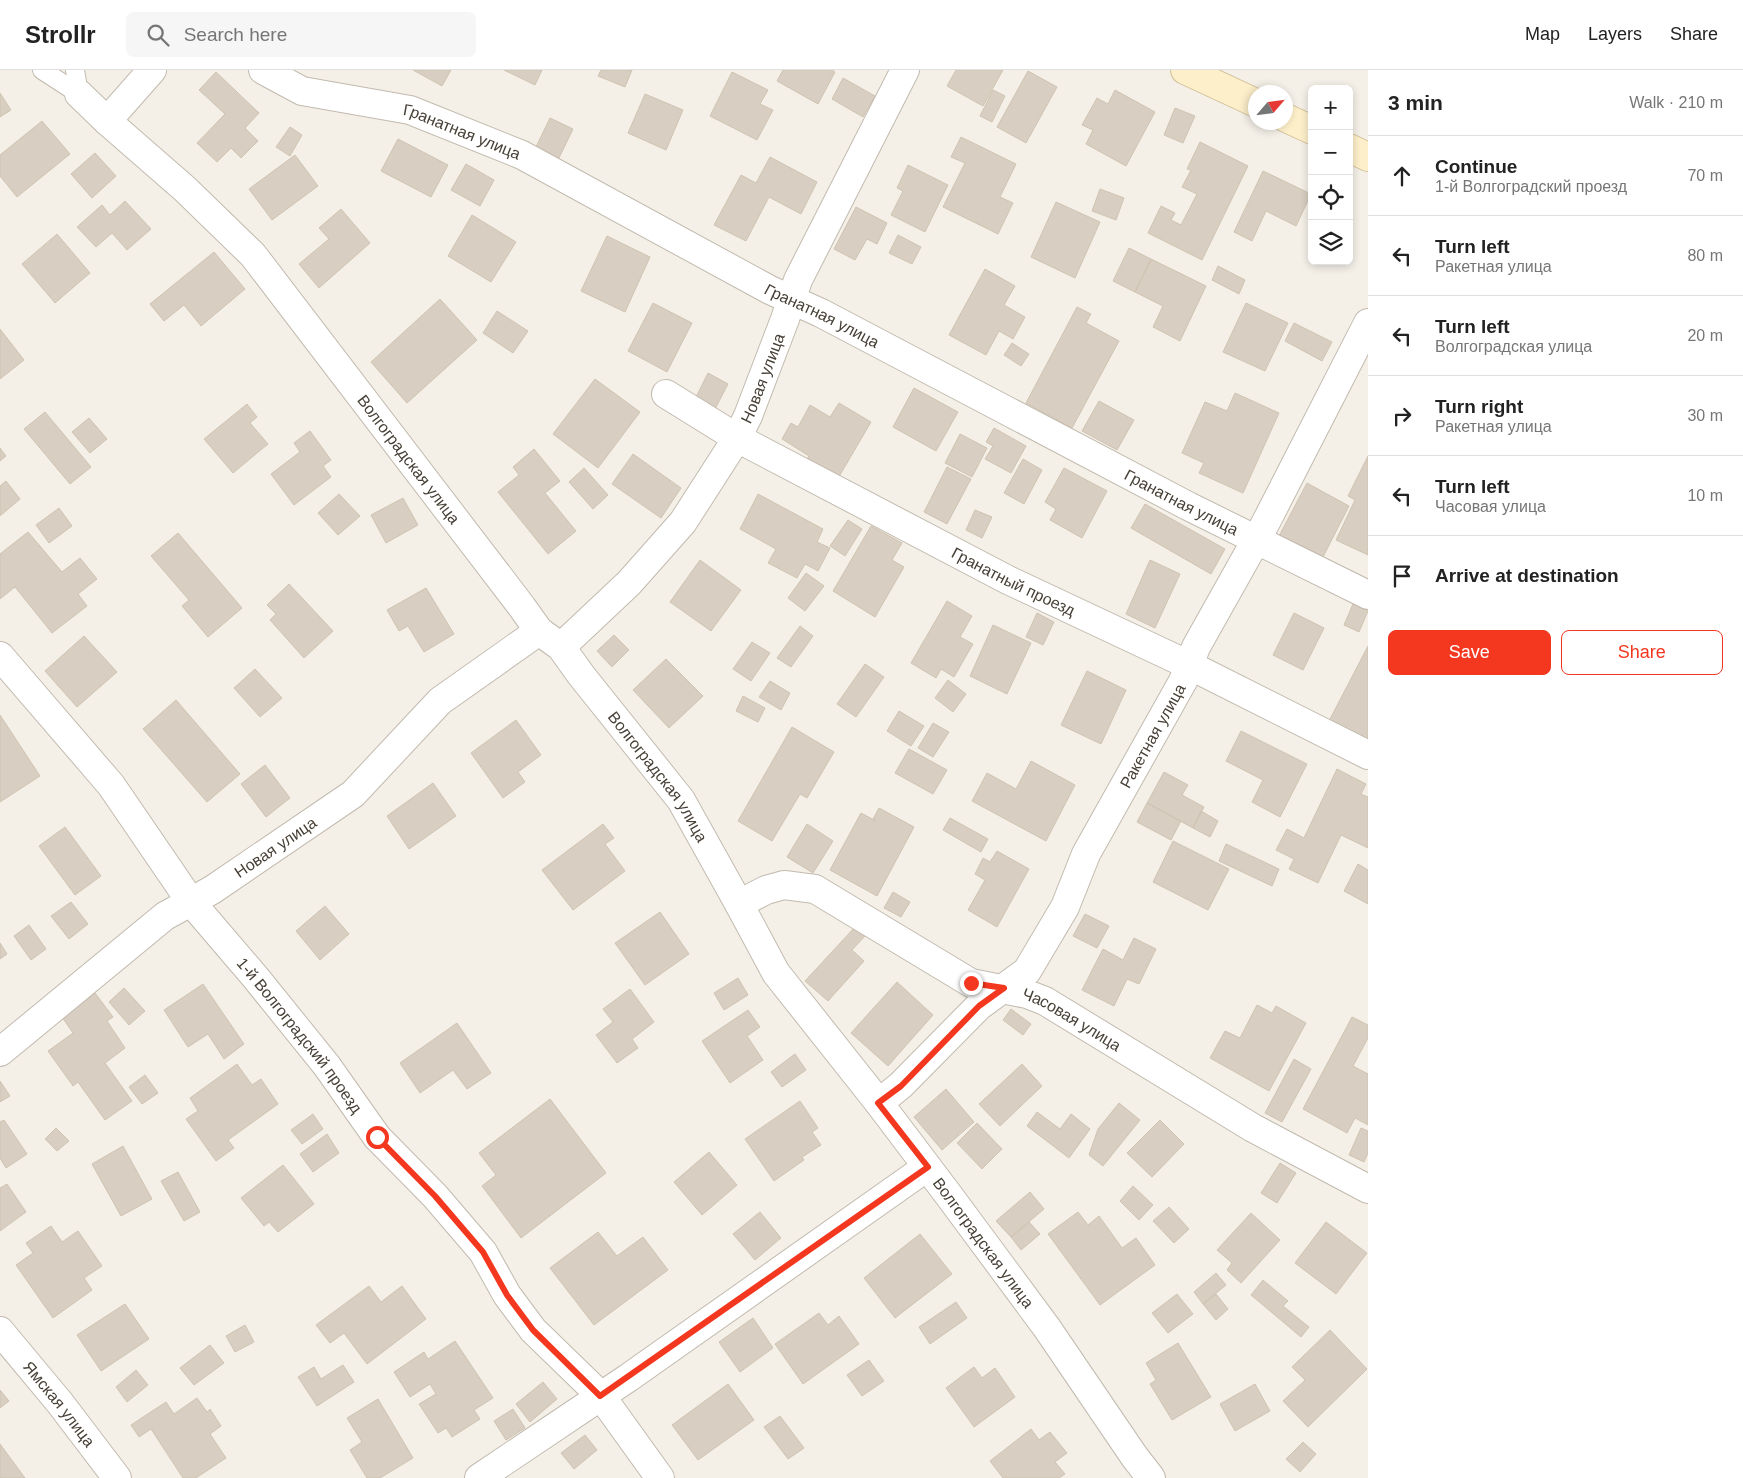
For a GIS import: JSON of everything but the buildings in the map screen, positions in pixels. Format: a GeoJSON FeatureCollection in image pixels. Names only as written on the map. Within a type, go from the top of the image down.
{"type":"FeatureCollection","features":[{"type":"Feature","properties":{"kind":"street"},"geometry":{"type":"LineString","coordinates":[[107,122],[152,70]]}},
{"type":"Feature","properties":{"kind":"street","name":"Гранатная улица"},"geometry":{"type":"LineString","coordinates":[[263,70],[302,91],[410,110],[522,155],[791,301],[821,313],[1256,541],[1368,596]]}},
{"type":"Feature","properties":{"kind":"street","name":"Новая улица"},"geometry":{"type":"LineString","coordinates":[[561,646],[629,583],[683,522],[737,438],[748,416],[798,280],[905,70]]}},
{"type":"Feature","properties":{"kind":"street"},"geometry":{"type":"LineString","coordinates":[[1185,70],[1248,99]]}},
{"type":"Feature","properties":{"kind":"street","name":"Волгоградская улица"},"geometry":{"type":"LineString","coordinates":[[77,82],[107,122],[185,189],[253,255],[539,631],[561,646],[681,800],[776,973],[928,1167],[1047,1328],[1151,1478]]}},
{"type":"Feature","properties":{"kind":"street"},"geometry":{"type":"LineString","coordinates":[[1293,121],[1308,128]]}},
{"type":"Feature","properties":{"kind":"street"},"geometry":{"type":"LineString","coordinates":[[1353,150],[1368,157]]}},
{"type":"Feature","properties":{"kind":"street","name":"Ракетная улица"},"geometry":{"type":"LineString","coordinates":[[878,1103],[901,1086],[979,1006],[1027,971],[1065,907],[1086,854],[1183,681],[1196,647],[1256,541],[1368,322]]}},
{"type":"Feature","properties":{"kind":"street","name":"Гранатный проезд"},"geometry":{"type":"LineString","coordinates":[[666,394],[737,438],[1008,580],[1189,665],[1368,755]]}},
{"type":"Feature","properties":{"kind":"street","name":"Новая улица"},"geometry":{"type":"LineString","coordinates":[[0,1052],[165,916],[212,890],[353,794],[440,701],[539,631]]}},
{"type":"Feature","properties":{"kind":"street","name":"1-й Волгоградский проезд"},"geometry":{"type":"LineString","coordinates":[[0,656],[112,785],[191,902],[256,978],[327,1066],[377,1137],[435,1196],[483,1252],[507,1295],[533,1330],[600,1396],[660,1478]]}},
{"type":"Feature","properties":{"kind":"street","name":"Часовая улица"},"geometry":{"type":"LineString","coordinates":[[739,904],[766,890],[784,885],[815,889],[971,983],[1004,988],[1045,1001],[1253,1128],[1368,1189]]}},
{"type":"Feature","properties":{"kind":"street"},"geometry":{"type":"LineString","coordinates":[[479,1478],[928,1167]]}},
{"type":"Feature","properties":{"kind":"street","name":"Ямская улица"},"geometry":{"type":"LineString","coordinates":[[0,1331],[60,1403],[117,1478]]}},
{"type":"Feature","properties":{"kind":"lane"},"geometry":{"type":"LineString","coordinates":[[42,70],[77,82]]}},
{"type":"Feature","properties":{"kind":"lane"},"geometry":{"type":"LineString","coordinates":[[65,70],[77,82]]}},
{"type":"Feature","properties":{"kind":"route"},"geometry":{"type":"LineString","coordinates":[[377,1137],[435,1196],[483,1252],[507,1295],[533,1330],[600,1396],[928,1167],[878,1103],[901,1086],[979,1006],[1004,988],[971,983]]}}]}
